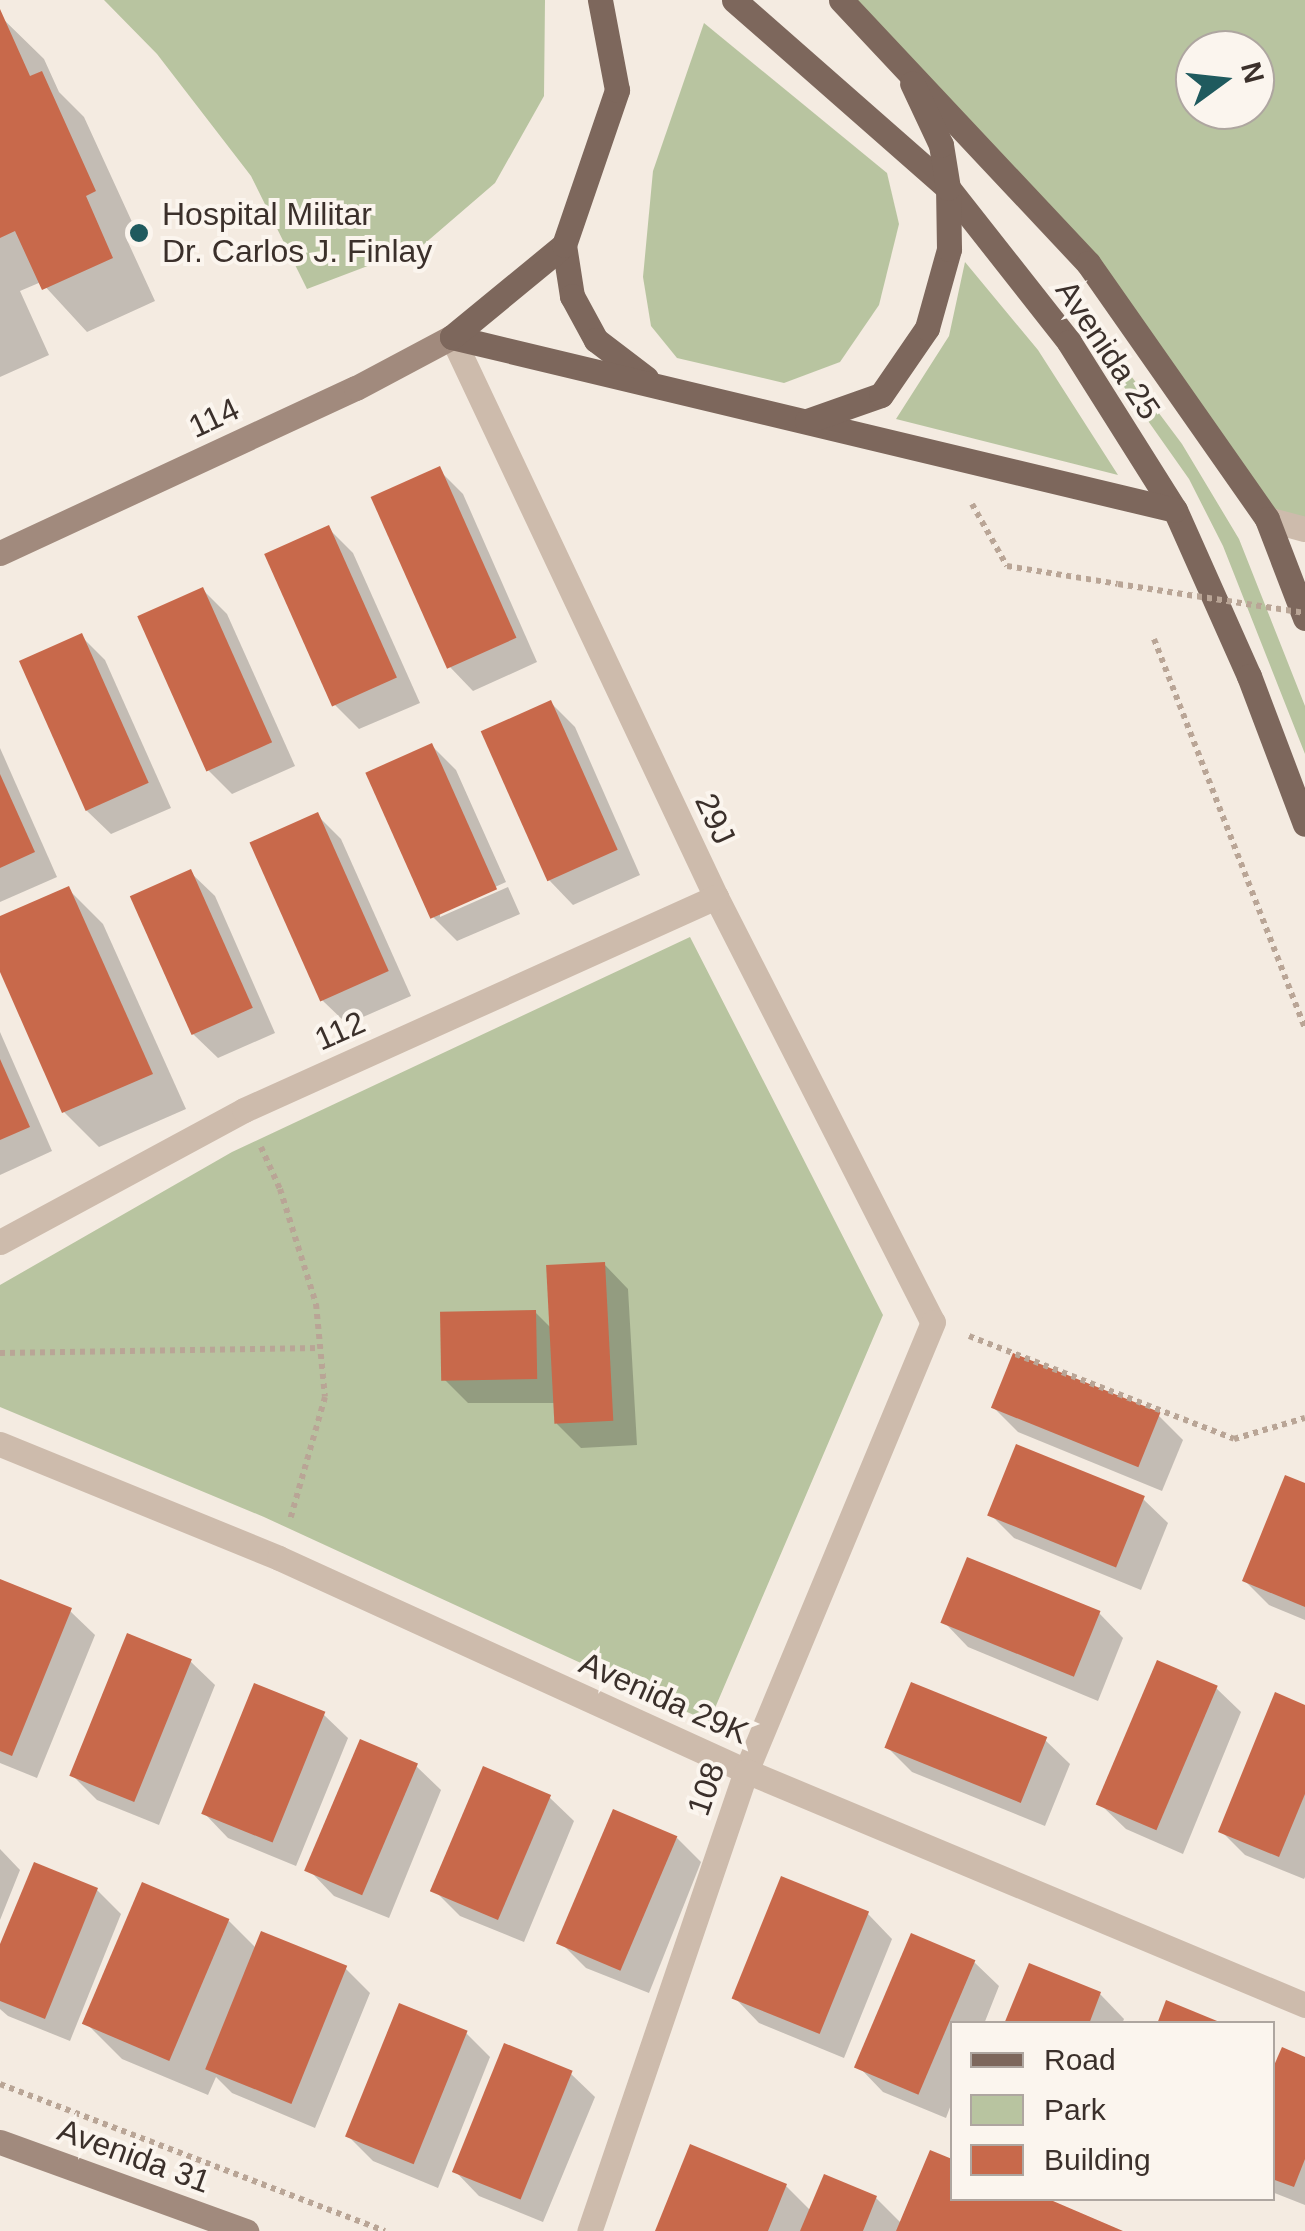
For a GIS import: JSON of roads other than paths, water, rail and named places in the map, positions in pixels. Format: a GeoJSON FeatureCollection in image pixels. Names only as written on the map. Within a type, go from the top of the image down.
{"type":"FeatureCollection","features":[{"type":"Feature","properties":{"kind":"main road"},"geometry":{"type":"LineString","coordinates":[[600,0],[617,90],[564,244],[572,296],[596,340],[655,385]]}},
{"type":"Feature","properties":{"kind":"main road","name":"Avenida 25"},"geometry":{"type":"LineString","coordinates":[[734,0],[948,188],[1069,342],[1175,510],[1249,676],[1305,824]]}},
{"type":"Feature","properties":{"kind":"main road","name":"Avenida 25"},"geometry":{"type":"LineString","coordinates":[[841,0],[901,59],[1088,263],[1267,520],[1305,615]]}},
{"type":"Feature","properties":{"kind":"main road"},"geometry":{"type":"LineString","coordinates":[[806,421],[881,395],[927,328],[949,250],[948,188],[942,145],[901,59]]}},
{"type":"Feature","properties":{"kind":"main road"},"geometry":{"type":"LineString","coordinates":[[452,337],[564,244]]}},
{"type":"Feature","properties":{"kind":"main road"},"geometry":{"type":"LineString","coordinates":[[452,337],[1175,510]]}},
{"type":"Feature","properties":{"kind":"main road","name":"114"},"geometry":{"type":"LineString","coordinates":[[0,553],[356,388],[452,337]]}},
{"type":"Feature","properties":{"kind":"main road","name":"Avenida 31"},"geometry":{"type":"LineString","coordinates":[[0,2142],[246,2231]]}},
{"type":"Feature","properties":{"kind":"street","name":"29J"},"geometry":{"type":"LineString","coordinates":[[452,337],[716,896],[932,1322]]}},
{"type":"Feature","properties":{"kind":"street"},"geometry":{"type":"LineString","coordinates":[[1267,520],[1305,529]]}},
{"type":"Feature","properties":{"kind":"street","name":"112"},"geometry":{"type":"LineString","coordinates":[[0,1242],[244,1110],[716,896]]}},
{"type":"Feature","properties":{"kind":"street","name":"108"},"geometry":{"type":"LineString","coordinates":[[589,2231],[746,1771],[932,1322]]}},
{"type":"Feature","properties":{"kind":"street","name":"Avenida 29K"},"geometry":{"type":"LineString","coordinates":[[0,1444],[278,1558],[746,1771],[1305,2005]]}},
{"type":"Feature","properties":{"kind":"place","name":"Hospital Militar Dr. Carlos J. Finlay"},"geometry":{"type":"Point","coordinates":[139,233]}}]}
